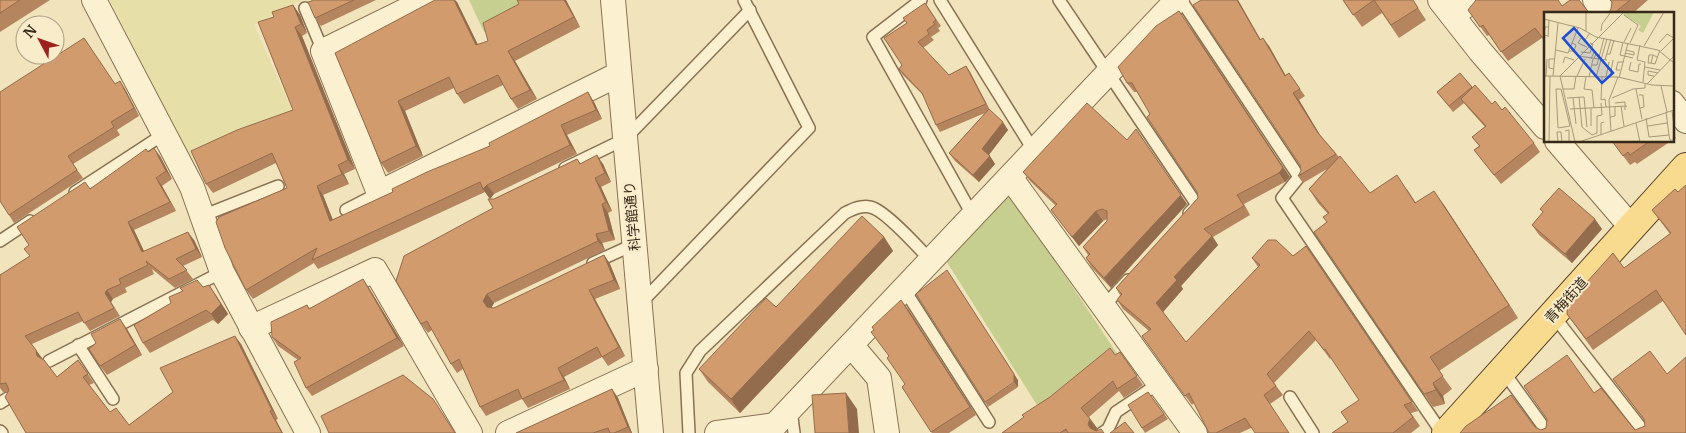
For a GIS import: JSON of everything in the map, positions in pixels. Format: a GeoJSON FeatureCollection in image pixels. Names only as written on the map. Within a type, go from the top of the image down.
{"type":"FeatureCollection","features":[{"type":"Feature","properties":{"kind":"main road","name":"青梅街道"},"geometry":{"type":"LineString","coordinates":[[1446,433],[1686,167]]}},
{"type":"Feature","properties":{"kind":"street"},"geometry":{"type":"LineString","coordinates":[[94,0],[192,187],[222,272],[308,433]]}},
{"type":"Feature","properties":{"kind":"street"},"geometry":{"type":"LineString","coordinates":[[427,0],[323,51],[379,192],[619,74]]}},
{"type":"Feature","properties":{"kind":"street","name":"科学館通り"},"geometry":{"type":"LineString","coordinates":[[613,0],[651,433]]}},
{"type":"Feature","properties":{"kind":"street"},"geometry":{"type":"LineString","coordinates":[[717,433],[775,425],[1179,0]]}},
{"type":"Feature","properties":{"kind":"street"},"geometry":{"type":"LineString","coordinates":[[1474,0],[1446,8],[1544,126]]}},
{"type":"Feature","properties":{"kind":"street"},"geometry":{"type":"LineString","coordinates":[[1595,0],[1604,12]]}},
{"type":"Feature","properties":{"kind":"street"},"geometry":{"type":"LineString","coordinates":[[1674,106],[1686,122]]}},
{"type":"Feature","properties":{"kind":"street"},"geometry":{"type":"LineString","coordinates":[[1558,142],[1632,228]]}},
{"type":"Feature","properties":{"kind":"street"},"geometry":{"type":"LineString","coordinates":[[1010,177],[1078,259],[1102,308],[1194,433]]}},
{"type":"Feature","properties":{"kind":"street"},"geometry":{"type":"LineString","coordinates":[[251,328],[375,270],[470,433]]}},
{"type":"Feature","properties":{"kind":"street"},"geometry":{"type":"LineString","coordinates":[[851,345],[879,378],[887,433]]}},
{"type":"Feature","properties":{"kind":"street"},"geometry":{"type":"LineString","coordinates":[[508,433],[646,369]]}},
{"type":"Feature","properties":{"kind":"lane"},"geometry":{"type":"LineString","coordinates":[[921,0],[873,37],[973,216]]}},
{"type":"Feature","properties":{"kind":"lane"},"geometry":{"type":"LineString","coordinates":[[940,0],[1034,151]]}},
{"type":"Feature","properties":{"kind":"lane"},"geometry":{"type":"LineString","coordinates":[[1059,0],[1197,205],[1178,225]]}},
{"type":"Feature","properties":{"kind":"lane"},"geometry":{"type":"LineString","coordinates":[[1179,0],[1299,177],[1282,198],[1442,433]]}},
{"type":"Feature","properties":{"kind":"lane"},"geometry":{"type":"LineString","coordinates":[[557,172],[625,139],[747,5],[809,128],[640,304]]}},
{"type":"Feature","properties":{"kind":"lane"},"geometry":{"type":"LineString","coordinates":[[306,8],[323,51]]}},
{"type":"Feature","properties":{"kind":"lane"},"geometry":{"type":"LineString","coordinates":[[66,198],[164,134]]}},
{"type":"Feature","properties":{"kind":"lane"},"geometry":{"type":"LineString","coordinates":[[202,216],[278,186]]}},
{"type":"Feature","properties":{"kind":"lane"},"geometry":{"type":"LineString","coordinates":[[346,210],[379,192]]}},
{"type":"Feature","properties":{"kind":"lane"},"geometry":{"type":"LineString","coordinates":[[689,433],[686,374],[700,351],[845,214],[855,207],[871,206],[881,212],[931,261]]}},
{"type":"Feature","properties":{"kind":"lane"},"geometry":{"type":"LineString","coordinates":[[0,241],[41,214]]}},
{"type":"Feature","properties":{"kind":"lane"},"geometry":{"type":"LineString","coordinates":[[583,268],[635,244]]}},
{"type":"Feature","properties":{"kind":"lane"},"geometry":{"type":"LineString","coordinates":[[49,361],[222,272]]}},
{"type":"Feature","properties":{"kind":"lane"},"geometry":{"type":"LineString","coordinates":[[1102,308],[1134,274]]}},
{"type":"Feature","properties":{"kind":"lane"},"geometry":{"type":"LineString","coordinates":[[904,289],[989,422]]}},
{"type":"Feature","properties":{"kind":"lane"},"geometry":{"type":"LineString","coordinates":[[1553,315],[1645,433]]}},
{"type":"Feature","properties":{"kind":"lane"},"geometry":{"type":"LineString","coordinates":[[78,345],[113,399]]}},
{"type":"Feature","properties":{"kind":"lane"},"geometry":{"type":"LineString","coordinates":[[1503,372],[1548,433]]}},
{"type":"Feature","properties":{"kind":"lane"},"geometry":{"type":"LineString","coordinates":[[1102,433],[1108,429],[1116,412],[1158,384]]}},
{"type":"Feature","properties":{"kind":"lane"},"geometry":{"type":"LineString","coordinates":[[1290,397],[1313,433]]}},
{"type":"Feature","properties":{"kind":"lane"},"geometry":{"type":"LineString","coordinates":[[791,409],[794,433]]}},
{"type":"Feature","properties":{"kind":"shaded area"},"geometry":{"type":"Polygon","coordinates":[[[110,0],[302,0],[254,25],[293,113],[192,161],[110,0]]]}},
{"type":"Feature","properties":{"kind":"green space"},"geometry":{"type":"Polygon","coordinates":[[[469,0],[518,0],[522,9],[484,32],[469,0]]]}},
{"type":"Feature","properties":{"kind":"green space"},"geometry":{"type":"Polygon","coordinates":[[[1008,190],[1118,355],[1042,413],[945,259],[1008,190]]]}},
{"type":"Feature","properties":{"kind":"building"},"geometry":{"type":"Polygon","coordinates":[[[0,0],[20,0],[0,13],[0,0]]]}},
{"type":"Feature","properties":{"kind":"building"},"geometry":{"type":"Polygon","coordinates":[[[312,0],[354,0],[315,18],[308,2],[312,0]]]}},
{"type":"Feature","properties":{"kind":"building"},"geometry":{"type":"Polygon","coordinates":[[[435,0],[454,0],[476,45],[488,41],[483,23],[519,4],[517,0],[564,0],[574,17],[508,51],[530,90],[511,99],[498,75],[457,94],[449,77],[398,101],[416,146],[381,163],[335,53],[435,0]]]}},
{"type":"Feature","properties":{"kind":"building"},"geometry":{"type":"Polygon","coordinates":[[[1201,0],[1237,0],[1260,40],[1263,38],[1285,76],[1289,73],[1300,89],[1293,93],[1318,133],[1336,154],[1298,176],[1301,171],[1300,165],[1193,5],[1201,0]]]}},
{"type":"Feature","properties":{"kind":"building"},"geometry":{"type":"Polygon","coordinates":[[[1343,0],[1374,0],[1353,15],[1343,0]]]}},
{"type":"Feature","properties":{"kind":"building"},"geometry":{"type":"Polygon","coordinates":[[[1374,0],[1413,0],[1418,8],[1391,25],[1374,0]]]}},
{"type":"Feature","properties":{"kind":"building"},"geometry":{"type":"Polygon","coordinates":[[[1476,0],[1558,0],[1562,6],[1570,0],[1579,0],[1588,12],[1544,12],[1544,40],[1535,28],[1501,52],[1483,25],[1480,27],[1468,10],[1476,0]]]}},
{"type":"Feature","properties":{"kind":"building"},"geometry":{"type":"Polygon","coordinates":[[[1610,0],[1630,0],[1615,12],[1609,12],[1612,2],[1610,0]]]}},
{"type":"Feature","properties":{"kind":"building"},"geometry":{"type":"Polygon","coordinates":[[[925,3],[936,20],[933,22],[935,24],[927,30],[929,34],[918,42],[949,75],[966,66],[986,104],[936,125],[922,93],[899,69],[902,65],[884,38],[907,23],[903,18],[925,3]]]}},
{"type":"Feature","properties":{"kind":"building"},"geometry":{"type":"Polygon","coordinates":[[[293,5],[301,24],[295,27],[348,160],[338,165],[342,174],[317,186],[330,221],[393,192],[392,189],[427,172],[490,146],[489,143],[588,92],[596,110],[561,125],[570,145],[487,185],[483,189],[480,182],[312,260],[317,248],[246,290],[225,248],[216,222],[219,217],[287,188],[272,153],[206,184],[191,151],[237,130],[293,110],[258,22],[274,17],[272,12],[293,5]]]}},
{"type":"Feature","properties":{"kind":"building"},"geometry":{"type":"Polygon","coordinates":[[[1179,11],[1283,168],[1279,173],[1237,195],[1244,206],[1204,229],[1212,236],[1174,277],[1177,280],[1156,303],[1186,342],[1260,265],[1252,258],[1268,240],[1276,240],[1293,256],[1306,246],[1412,402],[1404,405],[1413,417],[1393,433],[1332,433],[1348,422],[1341,412],[1359,400],[1325,349],[1309,331],[1267,374],[1276,386],[1264,395],[1289,433],[1255,433],[1245,418],[1216,433],[1209,433],[1189,393],[1185,396],[1142,336],[1151,329],[1117,300],[1122,294],[1116,288],[1198,198],[1197,192],[1147,117],[1150,114],[1132,83],[1127,83],[1118,67],[1156,26],[1179,11]]]}},
{"type":"Feature","properties":{"kind":"building"},"geometry":{"type":"Polygon","coordinates":[[[84,38],[115,84],[120,81],[134,108],[111,122],[114,127],[68,156],[77,170],[9,215],[0,201],[0,92],[42,65],[65,65],[65,50],[84,38]]]}},
{"type":"Feature","properties":{"kind":"building"},"geometry":{"type":"Polygon","coordinates":[[[1460,73],[1472,87],[1449,106],[1437,92],[1460,73]]]}},
{"type":"Feature","properties":{"kind":"building"},"geometry":{"type":"Polygon","coordinates":[[[1475,85],[1492,104],[1495,101],[1502,110],[1505,107],[1534,143],[1494,175],[1474,150],[1480,146],[1472,137],[1486,126],[1461,99],[1475,85]]]}},
{"type":"Feature","properties":{"kind":"building"},"geometry":{"type":"Polygon","coordinates":[[[1087,103],[1127,140],[1136,129],[1181,195],[1104,278],[1086,258],[1090,254],[1083,247],[1107,221],[1107,211],[1102,209],[1096,211],[1072,237],[1051,210],[1057,204],[1023,172],[1087,103]]]}},
{"type":"Feature","properties":{"kind":"building"},"geometry":{"type":"Polygon","coordinates":[[[989,109],[1003,122],[982,149],[990,156],[973,175],[949,153],[989,109]]]}},
{"type":"Feature","properties":{"kind":"building"},"geometry":{"type":"Polygon","coordinates":[[[1613,142],[1649,142],[1630,155],[1628,152],[1623,156],[1613,142]]]}},
{"type":"Feature","properties":{"kind":"building"},"geometry":{"type":"Polygon","coordinates":[[[154,148],[166,171],[156,178],[170,202],[128,222],[142,252],[188,232],[196,249],[176,259],[187,270],[169,279],[146,261],[148,265],[119,279],[121,284],[107,290],[105,293],[114,308],[84,323],[78,312],[25,336],[36,350],[37,356],[44,360],[57,377],[78,360],[88,374],[83,377],[110,412],[116,408],[129,425],[173,392],[160,368],[235,336],[282,433],[26,433],[5,397],[9,390],[6,383],[0,384],[0,275],[30,256],[24,249],[29,245],[17,227],[85,182],[90,189],[146,149],[148,152],[154,148]]]}},
{"type":"Feature","properties":{"kind":"building"},"geometry":{"type":"Polygon","coordinates":[[[597,155],[605,173],[595,178],[606,202],[602,204],[609,231],[596,234],[598,241],[487,294],[483,301],[487,307],[494,308],[604,255],[614,280],[589,290],[619,347],[602,357],[597,347],[558,368],[564,380],[522,399],[518,389],[480,407],[459,359],[451,364],[427,321],[421,324],[396,281],[404,256],[493,208],[488,199],[494,199],[577,159],[580,164],[597,155]]]}},
{"type":"Feature","properties":{"kind":"building"},"geometry":{"type":"Polygon","coordinates":[[[1340,156],[1370,193],[1397,175],[1415,203],[1434,191],[1509,305],[1430,357],[1443,376],[1433,383],[1436,390],[1424,394],[1314,232],[1327,222],[1323,217],[1329,213],[1309,189],[1340,156]]]}},
{"type":"Feature","properties":{"kind":"building"},"geometry":{"type":"Polygon","coordinates":[[[1686,185],[1686,335],[1656,290],[1586,339],[1567,314],[1568,303],[1613,253],[1624,268],[1671,233],[1652,210],[1675,189],[1678,192],[1686,185]]]}},
{"type":"Feature","properties":{"kind":"building"},"geometry":{"type":"Polygon","coordinates":[[[1559,188],[1595,219],[1565,254],[1532,225],[1543,212],[1540,209],[1559,188]]]}},
{"type":"Feature","properties":{"kind":"building"},"geometry":{"type":"Polygon","coordinates":[[[862,216],[884,237],[731,399],[699,369],[766,298],[776,307],[862,216]]]}},
{"type":"Feature","properties":{"kind":"building"},"geometry":{"type":"Polygon","coordinates":[[[947,270],[1014,374],[1014,382],[985,402],[916,294],[947,270]]]}},
{"type":"Feature","properties":{"kind":"building"},"geometry":{"type":"Polygon","coordinates":[[[363,279],[397,338],[306,388],[294,362],[301,358],[272,337],[271,322],[307,305],[309,309],[363,279]]]}},
{"type":"Feature","properties":{"kind":"building"},"geometry":{"type":"Polygon","coordinates":[[[197,280],[203,287],[209,285],[221,304],[211,314],[206,310],[143,343],[134,325],[171,303],[169,297],[183,291],[180,288],[197,280]]]}},
{"type":"Feature","properties":{"kind":"building"},"geometry":{"type":"Polygon","coordinates":[[[901,300],[970,407],[931,432],[902,387],[905,384],[887,358],[889,356],[871,332],[874,330],[872,327],[901,300]]]}},
{"type":"Feature","properties":{"kind":"building"},"geometry":{"type":"Polygon","coordinates":[[[120,319],[135,345],[100,366],[89,349],[96,343],[91,334],[120,319]]]}},
{"type":"Feature","properties":{"kind":"building"},"geometry":{"type":"Polygon","coordinates":[[[1110,348],[1115,355],[1120,352],[1137,376],[1117,389],[1113,381],[1081,408],[1090,419],[1088,424],[1090,428],[1096,431],[1101,429],[1104,433],[1068,433],[1066,429],[1060,433],[1002,433],[1024,417],[1022,415],[1050,397],[1110,348]]]}},
{"type":"Feature","properties":{"kind":"building"},"geometry":{"type":"Polygon","coordinates":[[[1650,351],[1667,374],[1686,357],[1686,433],[1460,433],[1466,426],[1511,395],[1535,427],[1541,430],[1546,428],[1547,419],[1524,386],[1567,355],[1594,393],[1601,388],[1635,430],[1645,426],[1644,419],[1613,379],[1650,351]]]}},
{"type":"Feature","properties":{"kind":"building"},"geometry":{"type":"Polygon","coordinates":[[[403,375],[433,399],[455,433],[329,433],[321,416],[403,375]]]}},
{"type":"Feature","properties":{"kind":"building"},"geometry":{"type":"Polygon","coordinates":[[[612,389],[628,427],[614,433],[610,433],[608,428],[593,433],[516,433],[612,389]]]}},
{"type":"Feature","properties":{"kind":"building"},"geometry":{"type":"Polygon","coordinates":[[[1148,392],[1164,414],[1142,428],[1128,405],[1148,392]]]}},
{"type":"Feature","properties":{"kind":"building"},"geometry":{"type":"Polygon","coordinates":[[[846,393],[849,433],[815,433],[812,395],[846,393]]]}},
{"type":"Feature","properties":{"kind":"building"},"geometry":{"type":"Polygon","coordinates":[[[1125,422],[1134,433],[1110,433],[1125,422]]]}}]}
